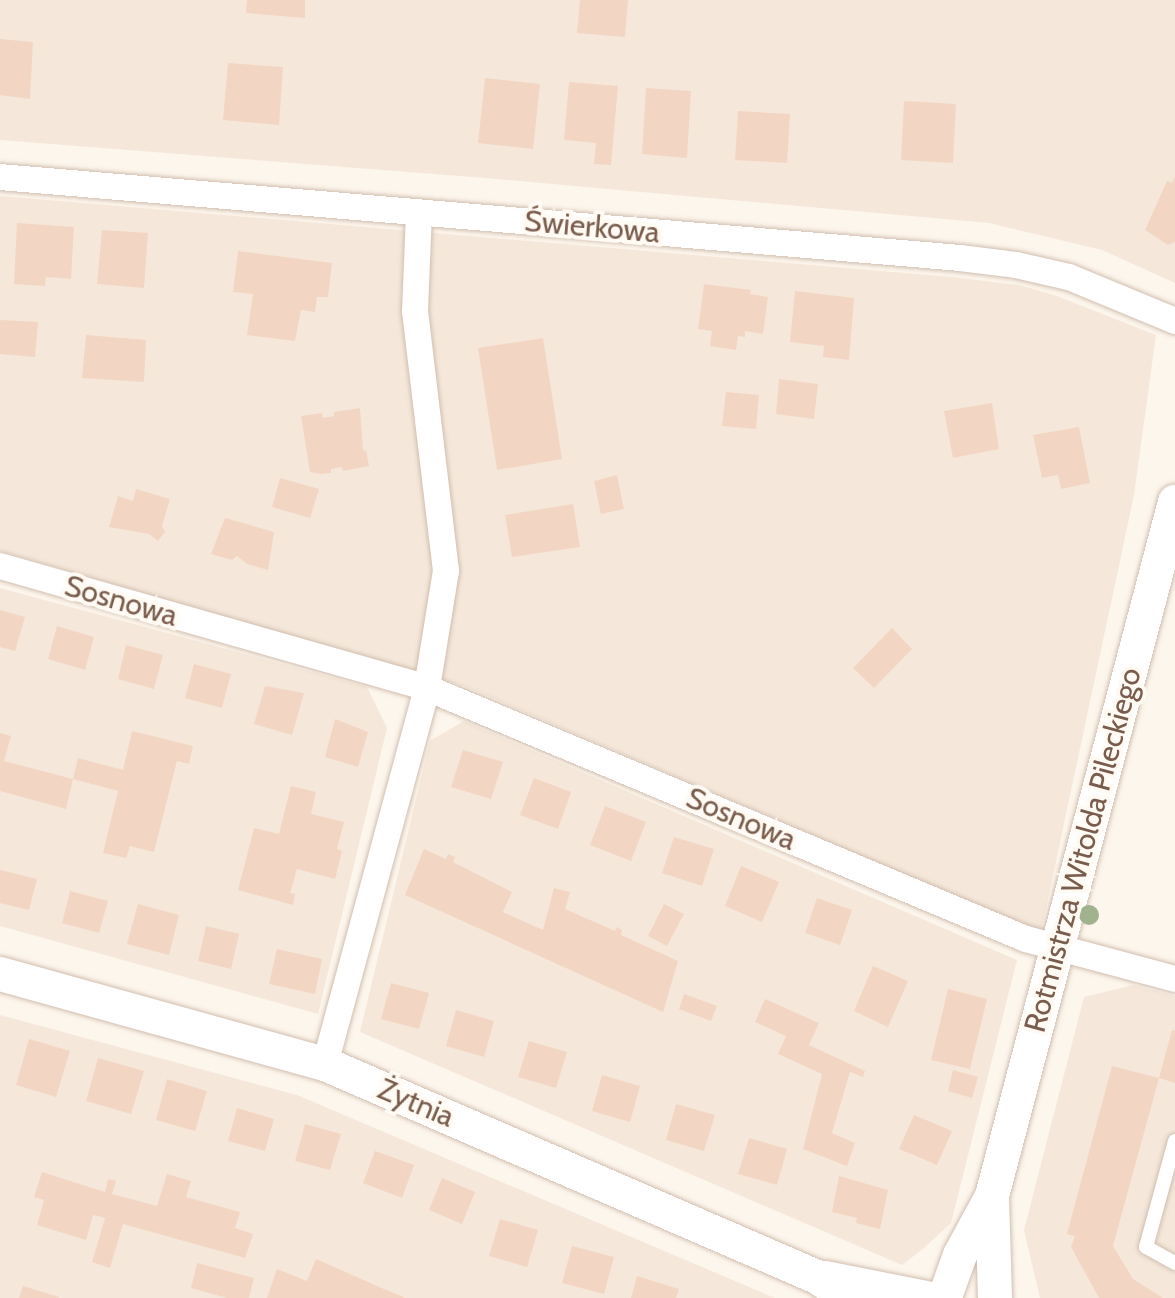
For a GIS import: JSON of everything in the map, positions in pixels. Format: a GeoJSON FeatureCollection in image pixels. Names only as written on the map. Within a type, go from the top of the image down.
{"type":"FeatureCollection","features":[{"type":"Feature","properties":{"kind":"street","name":"Świerkowa"},"geometry":{"type":"LineString","coordinates":[[0,177],[1016,265],[1069,277],[1175,321]]}},
{"type":"Feature","properties":{"kind":"street"},"geometry":{"type":"LineString","coordinates":[[325,1064],[427,688],[446,571],[415,312],[419,213]]}},
{"type":"Feature","properties":{"kind":"street","name":"Rotmistrza Witolda Pileckiego"},"geometry":{"type":"LineString","coordinates":[[937,1297],[992,1196],[1175,503]]}},
{"type":"Feature","properties":{"kind":"street","name":"Sosnowa"},"geometry":{"type":"LineString","coordinates":[[0,566],[427,688],[1056,949],[1175,979]]}},
{"type":"Feature","properties":{"kind":"street","name":"Żytnia"},"geometry":{"type":"LineString","coordinates":[[0,974],[325,1064],[817,1277],[848,1298]]}},
{"type":"Feature","properties":{"kind":"street","name":"Rotmistrza Witolda Pileckiego"},"geometry":{"type":"LineString","coordinates":[[992,1196],[995,1298]]}},
{"type":"Feature","properties":{"kind":"street","name":"Żytnia"},"geometry":{"type":"LineString","coordinates":[[817,1277],[937,1297],[964,1290],[985,1298]]}},
{"type":"Feature","properties":{"kind":"lane"},"geometry":{"type":"LineString","coordinates":[[1175,1141],[1146,1247],[1175,1263]]}},
{"type":"Feature","properties":{"kind":"shaded area"},"geometry":{"type":"Polygon","coordinates":[[[0,0],[1175,0],[1175,283],[1102,250],[989,223],[485,178],[0,140],[0,0]]]}},
{"type":"Feature","properties":{"kind":"shaded area"},"geometry":{"type":"Polygon","coordinates":[[[0,196],[1019,285],[1057,296],[1156,335],[1134,495],[1041,932],[464,686],[0,551],[0,196]]]}},
{"type":"Feature","properties":{"kind":"shaded area"},"geometry":{"type":"Polygon","coordinates":[[[0,588],[367,687],[387,728],[318,1014],[0,926],[0,588]]]}},
{"type":"Feature","properties":{"kind":"shaded area"},"geometry":{"type":"Polygon","coordinates":[[[464,721],[1017,960],[951,1223],[924,1248],[902,1265],[360,1032],[430,741],[464,721]]]}},
{"type":"Feature","properties":{"kind":"shaded area"},"geometry":{"type":"Polygon","coordinates":[[[1133,985],[1175,996],[1175,1298],[1040,1298],[1024,1230],[1084,997],[1133,985]]]}},
{"type":"Feature","properties":{"kind":"shaded area"},"geometry":{"type":"Polygon","coordinates":[[[0,1015],[297,1095],[775,1298],[0,1298],[0,1015]]]}},
{"type":"Feature","properties":{"kind":"building"},"geometry":{"type":"Polygon","coordinates":[[[247,0],[305,0],[305,18],[246,13],[247,0]]]}},
{"type":"Feature","properties":{"kind":"building"},"geometry":{"type":"Polygon","coordinates":[[[580,0],[628,0],[625,37],[577,33],[580,0]]]}},
{"type":"Feature","properties":{"kind":"building"},"geometry":{"type":"Polygon","coordinates":[[[0,39],[33,42],[30,99],[0,95],[0,39]]]}},
{"type":"Feature","properties":{"kind":"building"},"geometry":{"type":"Polygon","coordinates":[[[228,63],[283,67],[279,125],[223,120],[228,63]]]}},
{"type":"Feature","properties":{"kind":"building"},"geometry":{"type":"Polygon","coordinates":[[[485,78],[540,84],[533,149],[478,143],[485,78]]]}},
{"type":"Feature","properties":{"kind":"building"},"geometry":{"type":"Polygon","coordinates":[[[569,82],[618,86],[611,165],[594,164],[596,143],[564,140],[569,82]]]}},
{"type":"Feature","properties":{"kind":"building"},"geometry":{"type":"Polygon","coordinates":[[[646,88],[691,91],[687,158],[642,154],[646,88]]]}},
{"type":"Feature","properties":{"kind":"building"},"geometry":{"type":"Polygon","coordinates":[[[904,101],[956,104],[953,163],[901,160],[904,101]]]}},
{"type":"Feature","properties":{"kind":"building"},"geometry":{"type":"Polygon","coordinates":[[[738,111],[790,114],[787,163],[735,160],[738,111]]]}},
{"type":"Feature","properties":{"kind":"building"},"geometry":{"type":"Polygon","coordinates":[[[1175,176],[1175,242],[1168,245],[1145,230],[1167,181],[1172,183],[1175,176]]]}},
{"type":"Feature","properties":{"kind":"building"},"geometry":{"type":"Polygon","coordinates":[[[17,223],[74,227],[71,279],[46,277],[45,286],[14,284],[17,223]]]}},
{"type":"Feature","properties":{"kind":"building"},"geometry":{"type":"Polygon","coordinates":[[[102,230],[148,233],[144,288],[97,284],[102,230]]]}},
{"type":"Feature","properties":{"kind":"building"},"geometry":{"type":"Polygon","coordinates":[[[238,251],[332,263],[328,297],[317,297],[315,312],[301,310],[295,341],[247,335],[253,294],[233,292],[238,251]]]}},
{"type":"Feature","properties":{"kind":"building"},"geometry":{"type":"Polygon","coordinates":[[[704,284],[751,290],[750,294],[768,297],[763,334],[745,331],[745,337],[738,336],[736,350],[710,346],[712,331],[698,329],[704,284]]]}},
{"type":"Feature","properties":{"kind":"building"},"geometry":{"type":"Polygon","coordinates":[[[795,291],[854,298],[849,360],[823,357],[824,346],[790,342],[795,291]]]}},
{"type":"Feature","properties":{"kind":"building"},"geometry":{"type":"Polygon","coordinates":[[[0,320],[38,322],[35,357],[0,354],[0,320]]]}},
{"type":"Feature","properties":{"kind":"building"},"geometry":{"type":"Polygon","coordinates":[[[86,335],[146,340],[144,382],[82,378],[86,335]]]}},
{"type":"Feature","properties":{"kind":"building"},"geometry":{"type":"Polygon","coordinates":[[[543,338],[562,459],[497,470],[478,348],[543,338]]]}},
{"type":"Feature","properties":{"kind":"building"},"geometry":{"type":"Polygon","coordinates":[[[779,379],[818,384],[814,419],[776,414],[779,379]]]}},
{"type":"Feature","properties":{"kind":"building"},"geometry":{"type":"Polygon","coordinates":[[[726,392],[759,395],[756,429],[722,426],[726,392]]]}},
{"type":"Feature","properties":{"kind":"building"},"geometry":{"type":"Polygon","coordinates":[[[992,403],[999,449],[953,458],[944,411],[992,403]]]}},
{"type":"Feature","properties":{"kind":"building"},"geometry":{"type":"Polygon","coordinates":[[[360,408],[363,451],[366,450],[369,466],[343,471],[342,467],[331,469],[331,473],[310,472],[301,416],[322,413],[323,418],[334,416],[334,412],[360,408]]]}},
{"type":"Feature","properties":{"kind":"building"},"geometry":{"type":"Polygon","coordinates":[[[1079,427],[1090,483],[1061,489],[1058,475],[1042,478],[1033,435],[1079,427]]]}},
{"type":"Feature","properties":{"kind":"building"},"geometry":{"type":"Polygon","coordinates":[[[617,475],[624,509],[601,514],[594,481],[617,475]]]}},
{"type":"Feature","properties":{"kind":"building"},"geometry":{"type":"Polygon","coordinates":[[[280,478],[319,489],[310,518],[272,507],[280,478]]]}},
{"type":"Feature","properties":{"kind":"building"},"geometry":{"type":"Polygon","coordinates":[[[136,489],[170,499],[162,526],[165,532],[158,541],[149,534],[109,527],[118,496],[133,501],[136,489]]]}},
{"type":"Feature","properties":{"kind":"building"},"geometry":{"type":"Polygon","coordinates":[[[573,504],[580,547],[512,557],[505,515],[573,504]]]}},
{"type":"Feature","properties":{"kind":"building"},"geometry":{"type":"Polygon","coordinates":[[[225,518],[274,532],[268,570],[247,564],[237,556],[232,560],[211,554],[225,518]]]}},
{"type":"Feature","properties":{"kind":"building"},"geometry":{"type":"Polygon","coordinates":[[[0,610],[25,617],[15,651],[0,647],[0,610]]]}},
{"type":"Feature","properties":{"kind":"building"},"geometry":{"type":"Polygon","coordinates":[[[57,626],[94,637],[85,670],[48,659],[57,626]]]}},
{"type":"Feature","properties":{"kind":"building"},"geometry":{"type":"Polygon","coordinates":[[[892,628],[912,649],[874,688],[853,668],[892,628]]]}},
{"type":"Feature","properties":{"kind":"building"},"geometry":{"type":"Polygon","coordinates":[[[126,645],[163,655],[154,689],[118,679],[126,645]]]}},
{"type":"Feature","properties":{"kind":"building"},"geometry":{"type":"Polygon","coordinates":[[[194,664],[231,674],[222,708],[185,698],[194,664]]]}},
{"type":"Feature","properties":{"kind":"building"},"geometry":{"type":"Polygon","coordinates":[[[265,686],[304,693],[292,735],[254,724],[265,686]]]}},
{"type":"Feature","properties":{"kind":"building"},"geometry":{"type":"Polygon","coordinates":[[[335,719],[368,732],[358,767],[325,757],[335,719]]]}},
{"type":"Feature","properties":{"kind":"building"},"geometry":{"type":"Polygon","coordinates":[[[132,731],[193,746],[189,764],[177,761],[154,852],[130,846],[126,858],[103,853],[118,791],[73,779],[78,758],[123,770],[132,731]]]}},
{"type":"Feature","properties":{"kind":"building"},"geometry":{"type":"Polygon","coordinates":[[[0,733],[11,736],[4,761],[73,779],[66,809],[0,791],[0,733]]]}},
{"type":"Feature","properties":{"kind":"building"},"geometry":{"type":"Polygon","coordinates":[[[463,750],[503,762],[491,799],[451,787],[463,750]]]}},
{"type":"Feature","properties":{"kind":"building"},"geometry":{"type":"Polygon","coordinates":[[[534,778],[571,792],[558,829],[520,815],[534,778]]]}},
{"type":"Feature","properties":{"kind":"building"},"geometry":{"type":"Polygon","coordinates":[[[291,786],[316,792],[311,814],[344,822],[337,849],[342,851],[335,879],[297,869],[290,893],[295,894],[293,905],[238,890],[254,828],[279,834],[291,786]]]}},
{"type":"Feature","properties":{"kind":"building"},"geometry":{"type":"Polygon","coordinates":[[[605,806],[646,822],[631,861],[590,845],[605,806]]]}},
{"type":"Feature","properties":{"kind":"building"},"geometry":{"type":"Polygon","coordinates":[[[674,837],[714,849],[702,886],[662,873],[674,837]]]}},
{"type":"Feature","properties":{"kind":"building"},"geometry":{"type":"Polygon","coordinates":[[[424,849],[446,859],[448,854],[455,857],[453,862],[512,892],[503,912],[543,930],[554,888],[570,892],[565,909],[615,931],[617,927],[622,930],[621,935],[678,961],[663,1012],[405,895],[424,849]]]}},
{"type":"Feature","properties":{"kind":"building"},"geometry":{"type":"Polygon","coordinates":[[[741,866],[779,882],[762,922],[725,906],[741,866]]]}},
{"type":"Feature","properties":{"kind":"building"},"geometry":{"type":"Polygon","coordinates":[[[0,870],[37,879],[29,910],[0,903],[0,870]]]}},
{"type":"Feature","properties":{"kind":"building"},"geometry":{"type":"Polygon","coordinates":[[[70,891],[108,901],[99,933],[62,923],[70,891]]]}},
{"type":"Feature","properties":{"kind":"building"},"geometry":{"type":"Polygon","coordinates":[[[817,898],[852,910],[840,945],[805,933],[817,898]]]}},
{"type":"Feature","properties":{"kind":"building"},"geometry":{"type":"Polygon","coordinates":[[[138,904],[179,915],[169,955],[127,944],[138,904]]]}},
{"type":"Feature","properties":{"kind":"building"},"geometry":{"type":"Polygon","coordinates":[[[664,904],[684,914],[667,946],[648,936],[664,904]]]}},
{"type":"Feature","properties":{"kind":"building"},"geometry":{"type":"Polygon","coordinates":[[[206,926],[239,934],[231,969],[198,961],[206,926]]]}},
{"type":"Feature","properties":{"kind":"building"},"geometry":{"type":"Polygon","coordinates":[[[277,949],[322,959],[315,994],[269,984],[277,949]]]}},
{"type":"Feature","properties":{"kind":"building"},"geometry":{"type":"Polygon","coordinates":[[[873,966],[908,981],[888,1027],[854,1011],[873,966]]]}},
{"type":"Feature","properties":{"kind":"building"},"geometry":{"type":"Polygon","coordinates":[[[391,983],[429,993],[419,1029],[381,1019],[391,983]]]}},
{"type":"Feature","properties":{"kind":"building"},"geometry":{"type":"Polygon","coordinates":[[[948,989],[987,999],[970,1069],[931,1060],[948,989]]]}},
{"type":"Feature","properties":{"kind":"building"},"geometry":{"type":"Polygon","coordinates":[[[684,994],[717,1006],[711,1021],[679,1009],[684,994]]]}},
{"type":"Feature","properties":{"kind":"building"},"geometry":{"type":"Polygon","coordinates":[[[765,999],[819,1023],[809,1045],[865,1071],[863,1077],[850,1072],[832,1133],[855,1143],[847,1166],[803,1149],[822,1074],[778,1054],[786,1036],[755,1022],[765,999]]]}},
{"type":"Feature","properties":{"kind":"building"},"geometry":{"type":"Polygon","coordinates":[[[456,1010],[494,1021],[484,1057],[446,1046],[456,1010]]]}},
{"type":"Feature","properties":{"kind":"building"},"geometry":{"type":"Polygon","coordinates":[[[1172,1030],[1175,1031],[1175,1083],[1159,1078],[1172,1030]]]}},
{"type":"Feature","properties":{"kind":"building"},"geometry":{"type":"Polygon","coordinates":[[[29,1039],[70,1051],[56,1097],[16,1085],[29,1039]]]}},
{"type":"Feature","properties":{"kind":"building"},"geometry":{"type":"Polygon","coordinates":[[[529,1041],[567,1052],[556,1088],[518,1077],[529,1041]]]}},
{"type":"Feature","properties":{"kind":"building"},"geometry":{"type":"Polygon","coordinates":[[[98,1058],[144,1071],[131,1114],[86,1101],[98,1058]]]}},
{"type":"Feature","properties":{"kind":"building"},"geometry":{"type":"Polygon","coordinates":[[[1112,1066],[1159,1078],[1113,1246],[1133,1279],[1163,1298],[1099,1298],[1071,1247],[1075,1236],[1067,1234],[1112,1066]]]}},
{"type":"Feature","properties":{"kind":"building"},"geometry":{"type":"Polygon","coordinates":[[[953,1070],[978,1077],[972,1098],[948,1091],[953,1070]]]}},
{"type":"Feature","properties":{"kind":"building"},"geometry":{"type":"Polygon","coordinates":[[[602,1075],[640,1086],[630,1122],[592,1111],[602,1075]]]}},
{"type":"Feature","properties":{"kind":"building"},"geometry":{"type":"Polygon","coordinates":[[[167,1079],[207,1091],[195,1131],[156,1120],[167,1079]]]}},
{"type":"Feature","properties":{"kind":"building"},"geometry":{"type":"Polygon","coordinates":[[[676,1104],[715,1115],[704,1151],[666,1140],[676,1104]]]}},
{"type":"Feature","properties":{"kind":"building"},"geometry":{"type":"Polygon","coordinates":[[[237,1108],[274,1119],[265,1151],[228,1141],[237,1108]]]}},
{"type":"Feature","properties":{"kind":"building"},"geometry":{"type":"Polygon","coordinates":[[[914,1115],[952,1131],[937,1165],[899,1149],[914,1115]]]}},
{"type":"Feature","properties":{"kind":"building"},"geometry":{"type":"Polygon","coordinates":[[[305,1124],[341,1134],[330,1170],[295,1161],[305,1124]]]}},
{"type":"Feature","properties":{"kind":"building"},"geometry":{"type":"Polygon","coordinates":[[[749,1138],[787,1149],[777,1185],[738,1174],[749,1138]]]}},
{"type":"Feature","properties":{"kind":"building"},"geometry":{"type":"Polygon","coordinates":[[[375,1151],[414,1165],[402,1198],[363,1183],[375,1151]]]}},
{"type":"Feature","properties":{"kind":"building"},"geometry":{"type":"Polygon","coordinates":[[[42,1172],[105,1192],[108,1179],[116,1181],[112,1194],[157,1206],[167,1174],[191,1181],[186,1197],[240,1212],[235,1228],[253,1234],[245,1258],[123,1224],[110,1268],[92,1262],[105,1218],[93,1215],[86,1240],[37,1225],[44,1200],[34,1197],[42,1172]]]}},
{"type":"Feature","properties":{"kind":"building"},"geometry":{"type":"Polygon","coordinates":[[[839,1176],[888,1190],[880,1229],[856,1223],[857,1218],[832,1212],[839,1176]]]}},
{"type":"Feature","properties":{"kind":"building"},"geometry":{"type":"Polygon","coordinates":[[[442,1178],[475,1192],[462,1224],[429,1210],[442,1178]]]}},
{"type":"Feature","properties":{"kind":"building"},"geometry":{"type":"Polygon","coordinates":[[[500,1219],[538,1230],[527,1267],[489,1256],[500,1219]]]}},
{"type":"Feature","properties":{"kind":"building"},"geometry":{"type":"Polygon","coordinates":[[[572,1246],[614,1257],[604,1294],[562,1283],[572,1246]]]}},
{"type":"Feature","properties":{"kind":"building"},"geometry":{"type":"Polygon","coordinates":[[[316,1259],[406,1298],[267,1298],[277,1269],[307,1281],[316,1259]]]}},
{"type":"Feature","properties":{"kind":"building"},"geometry":{"type":"Polygon","coordinates":[[[197,1263],[254,1278],[249,1298],[227,1298],[191,1288],[197,1263]]]}},
{"type":"Feature","properties":{"kind":"building"},"geometry":{"type":"Polygon","coordinates":[[[637,1276],[679,1289],[676,1298],[631,1298],[637,1276]]]}},
{"type":"Feature","properties":{"kind":"building"},"geometry":{"type":"Polygon","coordinates":[[[23,1286],[59,1297],[59,1298],[19,1298],[23,1286]]]}}]}
